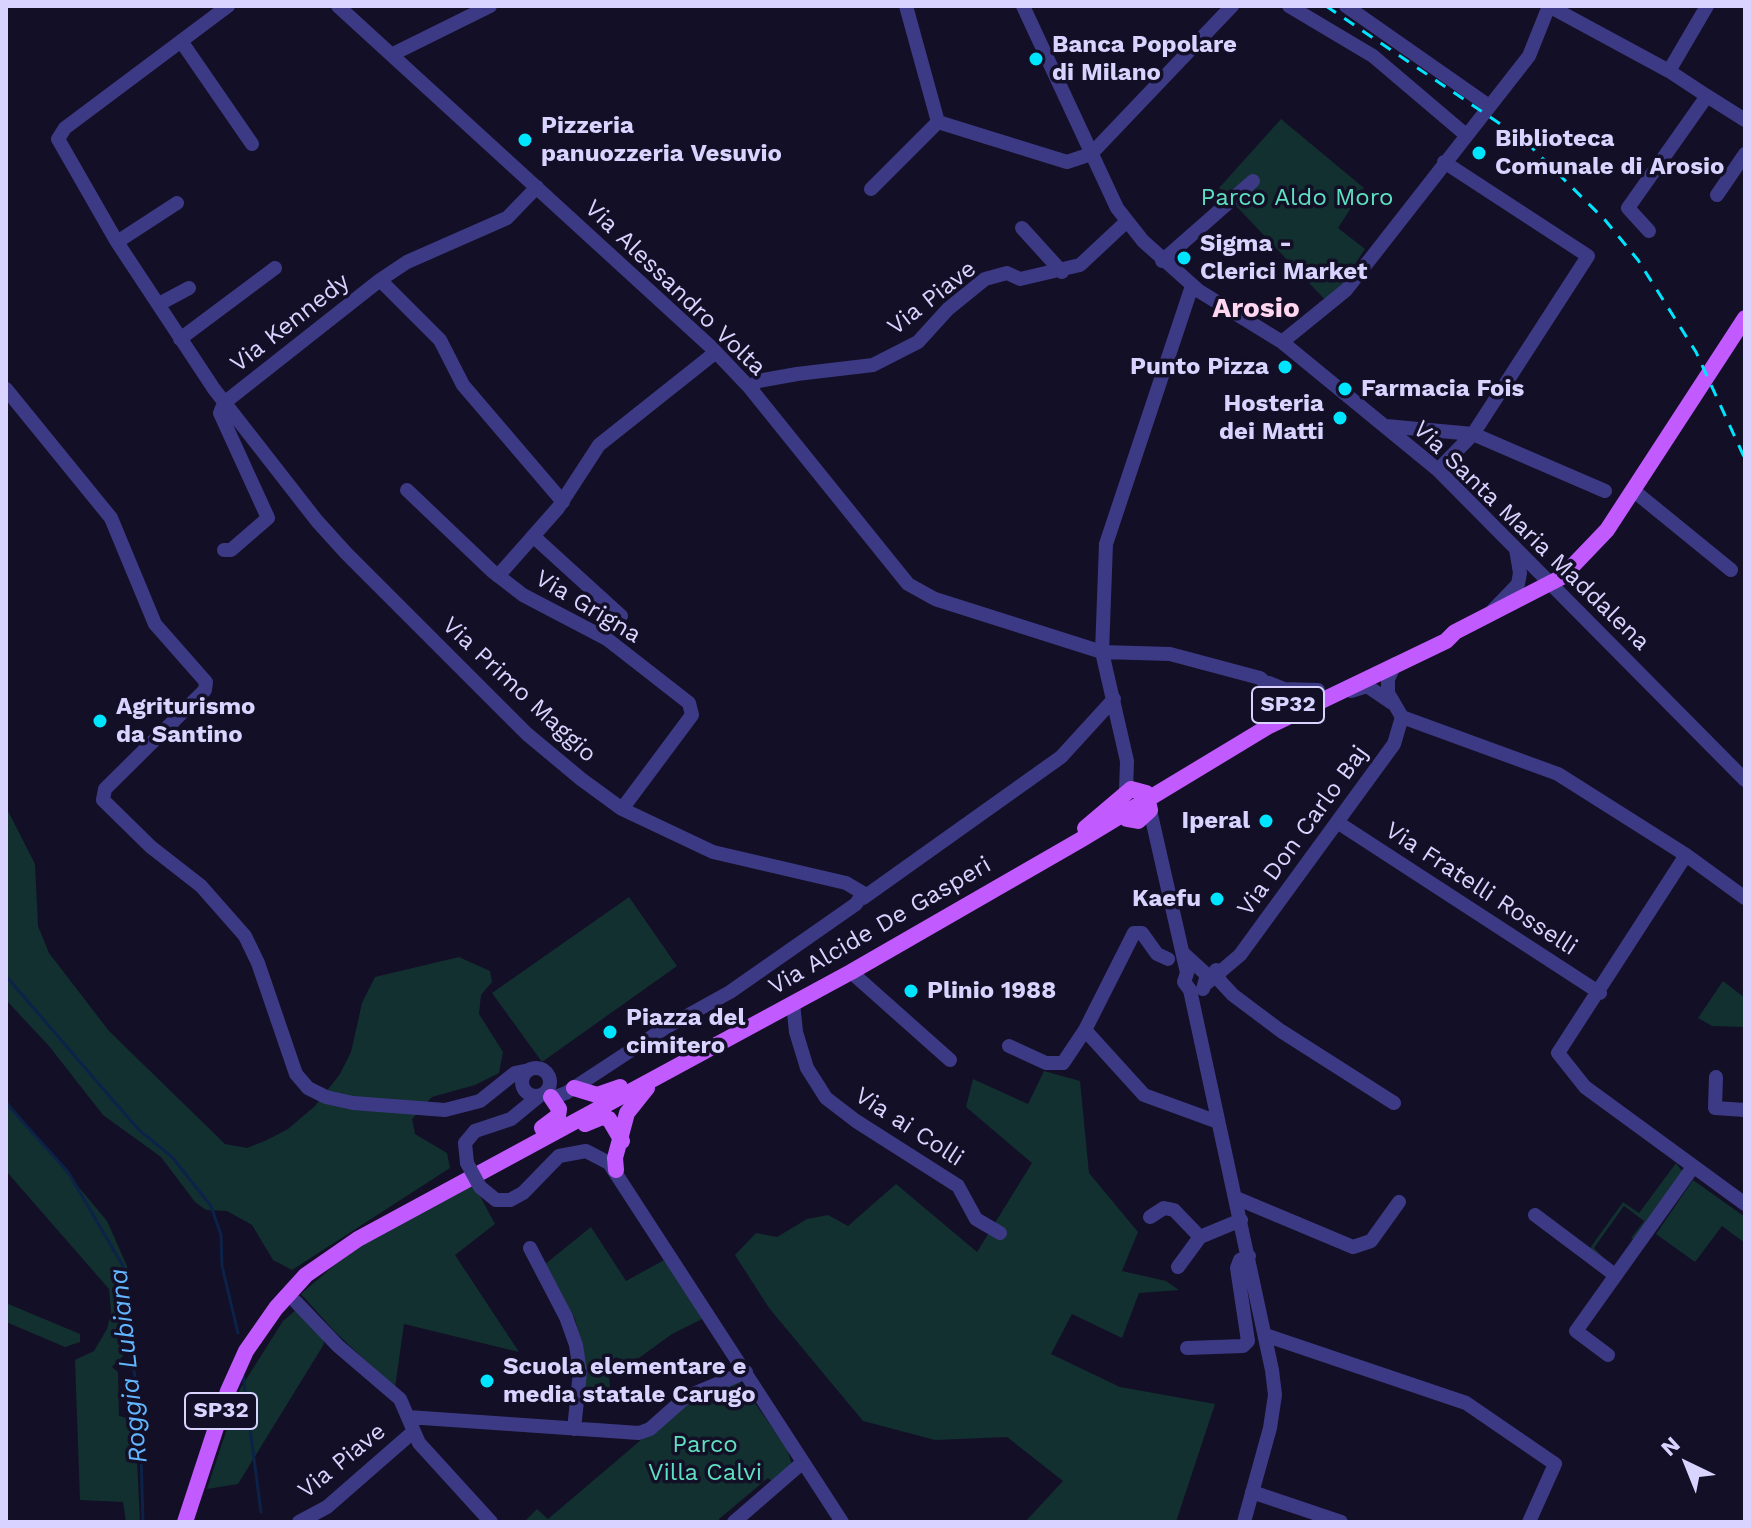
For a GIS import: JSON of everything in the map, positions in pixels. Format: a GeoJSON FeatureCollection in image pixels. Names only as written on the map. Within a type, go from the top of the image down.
{"type":"FeatureCollection","features":[{"type":"Feature","properties":{"kind":"main road","name":"Via Alcide De Gasperi"},"geometry":{"type":"LineString","coordinates":[[664,1073],[851,972],[1081,837],[1124,807],[1149,800],[1318,690],[1446,635],[1551,584],[1594,546],[1634,491],[1745,318]]}},
{"type":"Feature","properties":{"kind":"main road","name":"Via Alcide De Gasperi"},"geometry":{"type":"LineString","coordinates":[[1149,800],[1268,721],[1399,666],[1434,640],[1446,635]]}},
{"type":"Feature","properties":{"kind":"main road"},"geometry":{"type":"LineString","coordinates":[[1124,807],[1137,789],[1149,800]]}},
{"type":"Feature","properties":{"kind":"main road"},"geometry":{"type":"LineString","coordinates":[[1081,837],[1091,840],[1122,827],[1150,839]]}},
{"type":"Feature","properties":{"kind":"main road"},"geometry":{"type":"LineString","coordinates":[[574,1088],[591,1095],[605,1094],[643,1075],[664,1073]]}},
{"type":"Feature","properties":{"kind":"main road"},"geometry":{"type":"LineString","coordinates":[[616,1170],[615,1158],[622,1141],[625,1117],[632,1103],[664,1073]]}},
{"type":"Feature","properties":{"kind":"main road","name":"SP32"},"geometry":{"type":"LineString","coordinates":[[185,1522],[228,1391],[246,1351],[276,1308],[306,1275],[358,1239],[664,1073]]}},
{"type":"Feature","properties":{"kind":"main road"},"geometry":{"type":"LineString","coordinates":[[487,1169],[501,1152],[556,1120],[559,1109],[536,1096]]}},
{"type":"Feature","properties":{"kind":"main road"},"geometry":{"type":"LineString","coordinates":[[511,1155],[527,1155],[602,1117],[614,1125],[622,1141]]}},
{"type":"Feature","properties":{"kind":"street"},"geometry":{"type":"LineString","coordinates":[[228,6],[181,41],[252,144]]}},
{"type":"Feature","properties":{"kind":"street","name":"Via Alessandro Volta"},"geometry":{"type":"LineString","coordinates":[[338,6],[716,352],[750,388],[908,584],[935,599],[1102,652],[1170,654],[1284,689],[1318,690]]}},
{"type":"Feature","properties":{"kind":"street"},"geometry":{"type":"LineString","coordinates":[[393,54],[490,6]]}},
{"type":"Feature","properties":{"kind":"street"},"geometry":{"type":"LineString","coordinates":[[906,6],[938,122]]}},
{"type":"Feature","properties":{"kind":"street","name":"Via Santa Maria Maddalena"},"geometry":{"type":"LineString","coordinates":[[1023,6],[1126,222],[1162,261],[1234,315],[1282,342],[1438,470],[1745,780]]}},
{"type":"Feature","properties":{"kind":"street"},"geometry":{"type":"LineString","coordinates":[[938,122],[1067,162],[1091,154],[1232,6]]}},
{"type":"Feature","properties":{"kind":"street"},"geometry":{"type":"LineString","coordinates":[[1289,6],[1373,56],[1466,135]]}},
{"type":"Feature","properties":{"kind":"street"},"geometry":{"type":"LineString","coordinates":[[1346,6],[1372,28],[1489,106]]}},
{"type":"Feature","properties":{"kind":"street"},"geometry":{"type":"LineString","coordinates":[[1282,342],[1346,290],[1529,56],[1549,6],[1669,71],[1745,120]]}},
{"type":"Feature","properties":{"kind":"street"},"geometry":{"type":"LineString","coordinates":[[1669,71],[1707,6]]}},
{"type":"Feature","properties":{"kind":"street","name":"Via Primo Maggio"},"geometry":{"type":"LineString","coordinates":[[181,41],[65,128],[58,139],[117,242],[180,339],[224,403],[317,521],[527,734],[622,809],[713,852],[846,883],[861,889],[863,898]]}},
{"type":"Feature","properties":{"kind":"street"},"geometry":{"type":"LineString","coordinates":[[1649,231],[1628,208],[1707,96]]}},
{"type":"Feature","properties":{"kind":"street"},"geometry":{"type":"LineString","coordinates":[[871,189],[938,122]]}},
{"type":"Feature","properties":{"kind":"street"},"geometry":{"type":"LineString","coordinates":[[1717,195],[1745,154]]}},
{"type":"Feature","properties":{"kind":"street"},"geometry":{"type":"LineString","coordinates":[[1438,470],[1473,434],[1588,256],[1444,162]]}},
{"type":"Feature","properties":{"kind":"street"},"geometry":{"type":"LineString","coordinates":[[1162,261],[1253,181]]}},
{"type":"Feature","properties":{"kind":"street","name":"Via Kennedy"},"geometry":{"type":"LineString","coordinates":[[224,550],[231,550],[268,518],[220,413],[224,403],[380,280],[407,262],[507,218],[537,187]]}},
{"type":"Feature","properties":{"kind":"street"},"geometry":{"type":"LineString","coordinates":[[117,242],[177,203]]}},
{"type":"Feature","properties":{"kind":"street","name":"Via Piave"},"geometry":{"type":"LineString","coordinates":[[750,388],[758,381],[873,365],[918,342],[948,309],[985,279],[1007,273],[1020,279],[1062,272],[1080,265],[1126,222]]}},
{"type":"Feature","properties":{"kind":"street"},"geometry":{"type":"LineString","coordinates":[[1022,228],[1062,272]]}},
{"type":"Feature","properties":{"kind":"street"},"geometry":{"type":"LineString","coordinates":[[180,339],[275,268]]}},
{"type":"Feature","properties":{"kind":"street"},"geometry":{"type":"LineString","coordinates":[[380,280],[440,340],[463,385],[563,502]]}},
{"type":"Feature","properties":{"kind":"street"},"geometry":{"type":"LineString","coordinates":[[1150,839],[1124,807],[1127,761],[1102,652],[1108,530],[1192,286]]}},
{"type":"Feature","properties":{"kind":"street"},"geometry":{"type":"LineString","coordinates":[[159,304],[189,288]]}},
{"type":"Feature","properties":{"kind":"street"},"geometry":{"type":"LineString","coordinates":[[498,576],[563,502],[599,445],[716,352]]}},
{"type":"Feature","properties":{"kind":"street"},"geometry":{"type":"LineString","coordinates":[[6,389],[111,518],[155,624],[206,682],[205,690],[105,789],[103,800],[151,847],[201,886],[240,928],[256,956],[291,1065],[308,1088],[326,1097],[353,1103],[445,1110],[480,1101],[515,1073],[529,1070],[541,1069],[574,1088]]}},
{"type":"Feature","properties":{"kind":"street"},"geometry":{"type":"LineString","coordinates":[[1386,426],[1473,434],[1605,491]]}},
{"type":"Feature","properties":{"kind":"street","name":"Via Grigna"},"geometry":{"type":"LineString","coordinates":[[407,490],[498,576],[530,599],[607,639],[692,707],[692,715],[622,809]]}},
{"type":"Feature","properties":{"kind":"street"},"geometry":{"type":"LineString","coordinates":[[1634,491],[1731,570]]}},
{"type":"Feature","properties":{"kind":"street"},"geometry":{"type":"LineString","coordinates":[[533,536],[621,616]]}},
{"type":"Feature","properties":{"kind":"street"},"geometry":{"type":"LineString","coordinates":[[1486,616],[1518,584],[1516,549]]}},
{"type":"Feature","properties":{"kind":"street"},"geometry":{"type":"LineString","coordinates":[[1399,666],[1387,686],[1392,703],[1402,717],[1558,774],[1686,855],[1745,898]]}},
{"type":"Feature","properties":{"kind":"street"},"geometry":{"type":"LineString","coordinates":[[1269,683],[1277,702],[1272,719]]}},
{"type":"Feature","properties":{"kind":"street","name":"Via Alcide De Gasperi"},"geometry":{"type":"LineString","coordinates":[[1272,719],[1280,725],[1367,686],[1392,703]]}},
{"type":"Feature","properties":{"kind":"street"},"geometry":{"type":"LineString","coordinates":[[501,1085],[514,1082],[536,1096],[574,1088],[665,1028],[730,992],[1061,757],[1114,699]]}},
{"type":"Feature","properties":{"kind":"street","name":"Via Don Carlo Baj"},"geometry":{"type":"LineString","coordinates":[[1205,977],[1337,822],[1394,744],[1402,717]]}},
{"type":"Feature","properties":{"kind":"street"},"geometry":{"type":"LineString","coordinates":[[1149,800],[1150,839],[1182,950],[1205,977],[1336,1068],[1394,1103]]}},
{"type":"Feature","properties":{"kind":"street","name":"Via Fratelli Rosselli"},"geometry":{"type":"LineString","coordinates":[[1337,822],[1600,993]]}},
{"type":"Feature","properties":{"kind":"street"},"geometry":{"type":"LineString","coordinates":[[1686,855],[1600,993],[1558,1053],[1585,1087],[1745,1204]]}},
{"type":"Feature","properties":{"kind":"street"},"geometry":{"type":"LineString","coordinates":[[1009,1046],[1046,1063],[1063,1063],[1085,1030],[1134,933],[1142,933],[1157,954],[1168,959]]}},
{"type":"Feature","properties":{"kind":"street"},"geometry":{"type":"LineString","coordinates":[[851,972],[950,1060]]}},
{"type":"Feature","properties":{"kind":"street"},"geometry":{"type":"LineString","coordinates":[[1205,977],[1194,1015],[1249,1256],[1275,1395],[1270,1428],[1244,1522]]}},
{"type":"Feature","properties":{"kind":"street","name":"Via ai Colli"},"geometry":{"type":"LineString","coordinates":[[793,1003],[796,1032],[807,1068],[826,1098],[856,1121],[958,1186],[976,1219],[1000,1233]]}},
{"type":"Feature","properties":{"kind":"street"},"geometry":{"type":"LineString","coordinates":[[1085,1030],[1144,1095],[1218,1122]]}},
{"type":"Feature","properties":{"kind":"street"},"geometry":{"type":"LineString","coordinates":[[529,1070],[522,1081],[536,1096]]}},
{"type":"Feature","properties":{"kind":"street"},"geometry":{"type":"LineString","coordinates":[[548,1074],[550,1087],[511,1119],[472,1134],[464,1149],[467,1163],[480,1187],[496,1200],[514,1198],[559,1156],[577,1151],[594,1154],[616,1170],[842,1522]]}},
{"type":"Feature","properties":{"kind":"street"},"geometry":{"type":"LineString","coordinates":[[1716,1077],[1715,1108],[1745,1110]]}},
{"type":"Feature","properties":{"kind":"street"},"geometry":{"type":"LineString","coordinates":[[1608,1355],[1576,1331],[1693,1167]]}},
{"type":"Feature","properties":{"kind":"street"},"geometry":{"type":"LineString","coordinates":[[1236,1198],[1353,1247],[1371,1241],[1399,1202]]}},
{"type":"Feature","properties":{"kind":"street"},"geometry":{"type":"LineString","coordinates":[[1150,1217],[1164,1208],[1174,1210],[1200,1237]]}},
{"type":"Feature","properties":{"kind":"street"},"geometry":{"type":"LineString","coordinates":[[1535,1215],[1615,1275]]}},
{"type":"Feature","properties":{"kind":"street"},"geometry":{"type":"LineString","coordinates":[[1178,1267],[1200,1237],[1241,1220]]}},
{"type":"Feature","properties":{"kind":"street"},"geometry":{"type":"LineString","coordinates":[[530,1248],[576,1345],[580,1372],[574,1429]]}},
{"type":"Feature","properties":{"kind":"street"},"geometry":{"type":"LineString","coordinates":[[1187,1348],[1243,1346],[1248,1341],[1237,1268],[1240,1260],[1249,1256]]}},
{"type":"Feature","properties":{"kind":"street"},"geometry":{"type":"LineString","coordinates":[[296,1302],[338,1346],[394,1392],[410,1424],[441,1471],[491,1522]]}},
{"type":"Feature","properties":{"kind":"street"},"geometry":{"type":"LineString","coordinates":[[1265,1335],[1466,1403],[1543,1455],[1556,1467],[1529,1522]]}},
{"type":"Feature","properties":{"kind":"street"},"geometry":{"type":"LineString","coordinates":[[410,1424],[645,1432],[686,1397],[746,1372]]}},
{"type":"Feature","properties":{"kind":"street","name":"Via Piave"},"geometry":{"type":"LineString","coordinates":[[299,1522],[327,1507],[410,1424]]}},
{"type":"Feature","properties":{"kind":"street"},"geometry":{"type":"LineString","coordinates":[[734,1522],[802,1463]]}},
{"type":"Feature","properties":{"kind":"street"},"geometry":{"type":"LineString","coordinates":[[1252,1492],[1341,1522]]}},
{"type":"Feature","properties":{"kind":"green space","name":"Parco Aldo Moro"},"geometry":{"type":"Polygon","coordinates":[[[1281,119],[1364,188],[1338,228],[1365,249],[1329,304],[1219,188],[1281,119]]]}},
{"type":"Feature","properties":{"kind":"green space"},"geometry":{"type":"Polygon","coordinates":[[[6,807],[35,864],[38,926],[49,953],[109,1031],[225,1144],[247,1148],[267,1140],[288,1129],[315,1106],[340,1074],[351,1052],[362,1003],[375,977],[459,957],[490,971],[492,982],[481,995],[479,1014],[503,1052],[499,1073],[475,1085],[432,1097],[412,1119],[415,1134],[447,1153],[450,1168],[292,1270],[273,1260],[252,1225],[227,1211],[206,1210],[195,1202],[161,1157],[103,1115],[49,1046],[6,1000],[6,807]]]}},
{"type":"Feature","properties":{"kind":"green space"},"geometry":{"type":"Polygon","coordinates":[[[629,897],[677,966],[542,1062],[492,993],[629,897]]]}},
{"type":"Feature","properties":{"kind":"green space"},"geometry":{"type":"Polygon","coordinates":[[[1723,981],[1745,998],[1745,1027],[1712,1026],[1698,1018],[1723,981]]]}},
{"type":"Feature","properties":{"kind":"green space"},"geometry":{"type":"Polygon","coordinates":[[[1044,1071],[1080,1081],[1089,1173],[1138,1232],[1122,1271],[1166,1281],[1179,1290],[1139,1293],[1122,1338],[1072,1314],[1051,1354],[1120,1387],[1215,1404],[1176,1522],[1025,1522],[1063,1481],[1007,1437],[935,1440],[863,1421],[769,1308],[735,1255],[756,1233],[777,1237],[807,1219],[828,1215],[848,1226],[896,1184],[977,1252],[1032,1163],[966,1107],[973,1079],[1028,1104],[1044,1071]]]}},
{"type":"Feature","properties":{"kind":"green space"},"geometry":{"type":"Polygon","coordinates":[[[6,1100],[107,1221],[127,1266],[128,1280],[119,1323],[123,1356],[112,1367],[118,1372],[119,1416],[135,1420],[140,1522],[126,1522],[123,1502],[80,1500],[75,1360],[94,1351],[107,1329],[111,1312],[109,1289],[6,1171],[6,1100]]]}},
{"type":"Feature","properties":{"kind":"green space"},"geometry":{"type":"Polygon","coordinates":[[[1676,1163],[1683,1172],[1634,1240],[1631,1238],[1644,1221],[1624,1206],[1594,1248],[1608,1262],[1590,1248],[1623,1202],[1639,1213],[1676,1163]]]}},
{"type":"Feature","properties":{"kind":"green space"},"geometry":{"type":"Polygon","coordinates":[[[1693,1180],[1745,1217],[1745,1243],[1722,1226],[1695,1262],[1656,1234],[1693,1180]]]}},
{"type":"Feature","properties":{"kind":"green space"},"geometry":{"type":"Polygon","coordinates":[[[473,1183],[495,1224],[455,1255],[519,1352],[404,1324],[395,1388],[335,1332],[301,1294],[355,1247],[473,1183]]]}},
{"type":"Feature","properties":{"kind":"green space"},"geometry":{"type":"Polygon","coordinates":[[[591,1227],[626,1281],[664,1260],[704,1318],[672,1334],[639,1358],[623,1361],[616,1357],[607,1364],[612,1399],[582,1396],[582,1344],[575,1319],[544,1265],[591,1227]]]}},
{"type":"Feature","properties":{"kind":"green space"},"geometry":{"type":"Polygon","coordinates":[[[6,1303],[80,1334],[80,1342],[65,1347],[6,1322],[6,1303]]]}},
{"type":"Feature","properties":{"kind":"green space"},"geometry":{"type":"Polygon","coordinates":[[[297,1309],[323,1336],[324,1344],[238,1484],[207,1489],[240,1389],[283,1321],[297,1309]]]}},
{"type":"Feature","properties":{"kind":"green space","name":"Parco Villa Calvi"},"geometry":{"type":"Polygon","coordinates":[[[739,1381],[787,1448],[792,1465],[773,1482],[768,1478],[719,1519],[720,1522],[524,1522],[537,1509],[548,1519],[688,1400],[739,1381]]]}},
{"type":"Feature","properties":{"kind":"waterway"},"geometry":{"type":"LineString","coordinates":[[6,976],[139,1130],[172,1157],[211,1206],[221,1235],[222,1266],[238,1333]]}},
{"type":"Feature","properties":{"kind":"waterway","name":"Roggia Lubiana"},"geometry":{"type":"LineString","coordinates":[[6,1103],[68,1172],[123,1266],[121,1314],[134,1370],[140,1418],[143,1522]]}},
{"type":"Feature","properties":{"kind":"waterway"},"geometry":{"type":"LineString","coordinates":[[243,1375],[261,1512]]}},
{"type":"Feature","properties":{"kind":"railway"},"geometry":{"type":"LineString","coordinates":[[1326,6],[1524,140],[1605,220],[1638,260],[1696,352],[1745,459]]}},
{"type":"Feature","properties":{"kind":"place","name":"Banca Popolare di Milano"},"geometry":{"type":"Point","coordinates":[1036,59]}},
{"type":"Feature","properties":{"kind":"place","name":"Pizzeria panuozzeria Vesuvio"},"geometry":{"type":"Point","coordinates":[525,140]}},
{"type":"Feature","properties":{"kind":"place","name":"Biblioteca Comunale di Arosio"},"geometry":{"type":"Point","coordinates":[1479,153]}},
{"type":"Feature","properties":{"kind":"place","name":"Sigma - Clerici Market"},"geometry":{"type":"Point","coordinates":[1184,258]}},
{"type":"Feature","properties":{"kind":"place","name":"Punto Pizza"},"geometry":{"type":"Point","coordinates":[1285,367]}},
{"type":"Feature","properties":{"kind":"place","name":"Farmacia Fois"},"geometry":{"type":"Point","coordinates":[1345,389]}},
{"type":"Feature","properties":{"kind":"place","name":"Hosteria dei Matti"},"geometry":{"type":"Point","coordinates":[1340,418]}},
{"type":"Feature","properties":{"kind":"place","name":"Agriturismo da Santino"},"geometry":{"type":"Point","coordinates":[100,721]}},
{"type":"Feature","properties":{"kind":"place","name":"Iperal"},"geometry":{"type":"Point","coordinates":[1266,821]}},
{"type":"Feature","properties":{"kind":"place","name":"Kaefu"},"geometry":{"type":"Point","coordinates":[1217,899]}},
{"type":"Feature","properties":{"kind":"place","name":"Plinio 1988"},"geometry":{"type":"Point","coordinates":[911,991]}},
{"type":"Feature","properties":{"kind":"place","name":"Piazza del cimitero"},"geometry":{"type":"Point","coordinates":[610,1032]}},
{"type":"Feature","properties":{"kind":"place","name":"Scuola elementare e media statale Carugo"},"geometry":{"type":"Point","coordinates":[487,1381]}},
{"type":"Feature","properties":{"kind":"district","name":"Arosio"},"geometry":{"type":"Point","coordinates":[1256,309]}}]}
